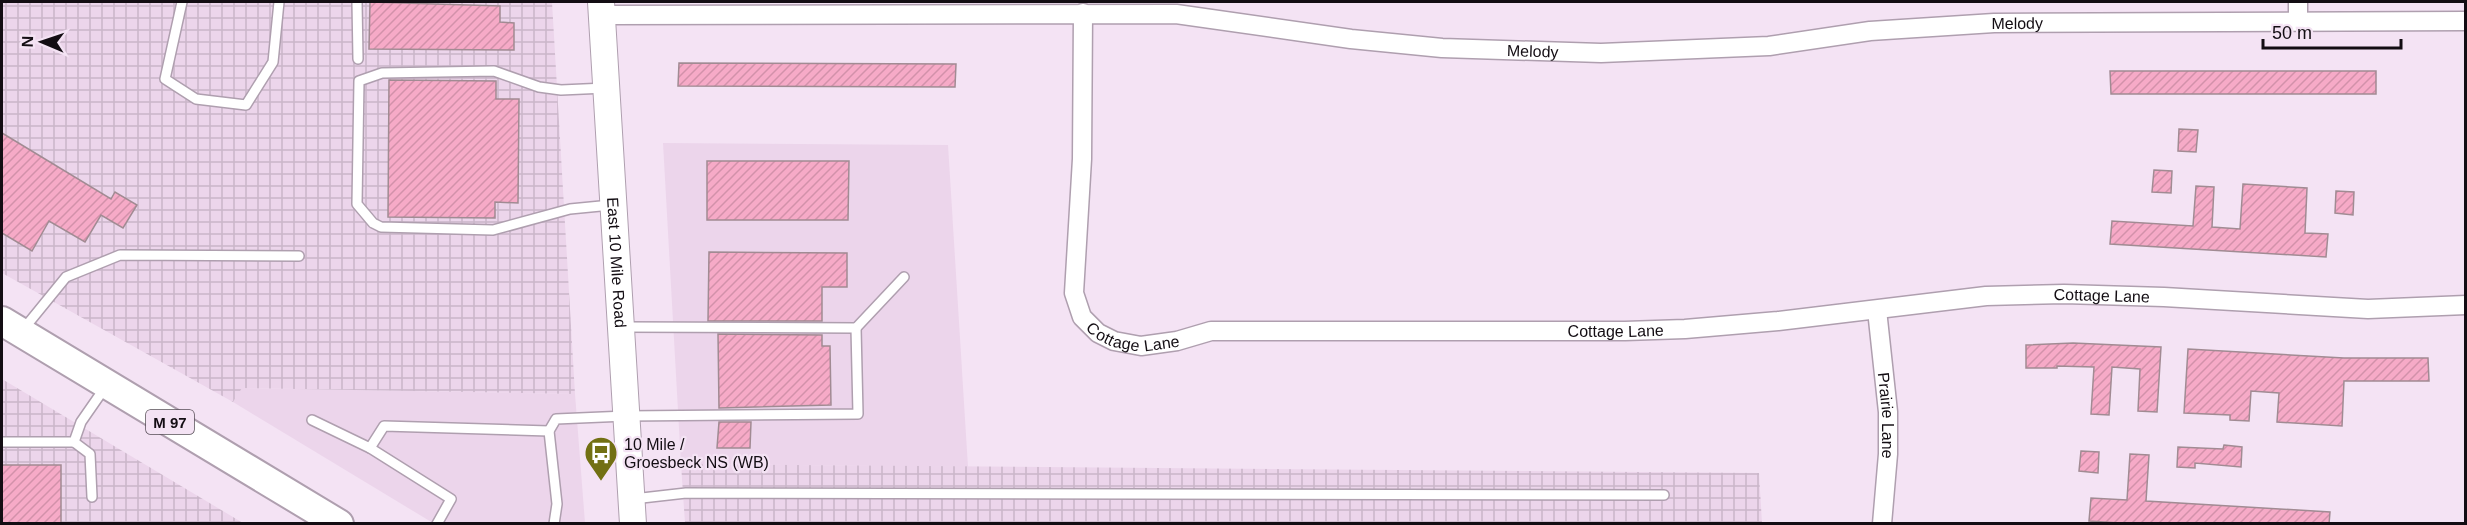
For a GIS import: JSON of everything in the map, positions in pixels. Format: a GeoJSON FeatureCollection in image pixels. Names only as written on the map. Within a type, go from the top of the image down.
{"type":"FeatureCollection","features":[{"type":"Feature","properties":{"kind":"main road","name":"East 10 Mile Road"},"geometry":{"type":"LineString","coordinates":[[601,8],[632,511]]}},
{"type":"Feature","properties":{"kind":"main road","name":"M 97"},"geometry":{"type":"LineString","coordinates":[[11,327],[339,524]]}},
{"type":"Feature","properties":{"kind":"street"},"geometry":{"type":"LineString","coordinates":[[2298,2],[2298,20]]}},
{"type":"Feature","properties":{"kind":"street","name":"Melody"},"geometry":{"type":"LineString","coordinates":[[601,8],[1083,13],[1176,8],[1351,39],[1442,48],[1601,52],[1669,52],[1769,46],[1870,31],[1994,23],[2466,21]]}},
{"type":"Feature","properties":{"kind":"street","name":"Cottage Lane"},"geometry":{"type":"LineString","coordinates":[[1083,13],[1082,159],[1074,293],[1082,317],[1098,333],[1114,341],[1141,346],[1178,341],[1211,331],[1685,329],[1986,297],[2064,294],[2164,297],[2368,309],[2466,305]]}},
{"type":"Feature","properties":{"kind":"street","name":"Prairie Lane"},"geometry":{"type":"LineString","coordinates":[[1877,310],[1888,412],[1888,454],[1882,524]]}},
{"type":"Feature","properties":{"kind":"lane"},"geometry":{"type":"LineString","coordinates":[[182,2],[165,79],[196,99],[246,105],[273,62],[279,2]]}},
{"type":"Feature","properties":{"kind":"lane"},"geometry":{"type":"LineString","coordinates":[[357,2],[358,59]]}},
{"type":"Feature","properties":{"kind":"lane"},"geometry":{"type":"LineString","coordinates":[[606,88],[561,90],[539,87],[494,71],[382,73],[359,81],[357,204],[373,223],[381,226],[493,230],[570,209],[613,205]]}},
{"type":"Feature","properties":{"kind":"lane"},"geometry":{"type":"LineString","coordinates":[[11,327],[66,277],[120,255],[299,256]]}},
{"type":"Feature","properties":{"kind":"lane"},"geometry":{"type":"LineString","coordinates":[[554,524],[557,504],[549,431],[556,419],[565,417],[858,414],[856,328],[904,277]]}},
{"type":"Feature","properties":{"kind":"lane"},"geometry":{"type":"LineString","coordinates":[[621,327],[856,328]]}},
{"type":"Feature","properties":{"kind":"lane"},"geometry":{"type":"LineString","coordinates":[[74,442],[81,422],[107,384]]}},
{"type":"Feature","properties":{"kind":"lane"},"geometry":{"type":"LineString","coordinates":[[312,420],[370,448],[451,499],[437,524]]}},
{"type":"Feature","properties":{"kind":"lane"},"geometry":{"type":"LineString","coordinates":[[370,448],[384,426],[549,431]]}},
{"type":"Feature","properties":{"kind":"lane"},"geometry":{"type":"LineString","coordinates":[[2,442],[74,442],[90,454],[92,497]]}},
{"type":"Feature","properties":{"kind":"lane"},"geometry":{"type":"LineString","coordinates":[[632,511],[686,493],[1664,495]]}},
{"type":"Feature","properties":{"kind":"shaded area"},"geometry":{"type":"Polygon","coordinates":[[[2,2],[552,2],[575,394],[242,388],[233,402],[2,273],[2,2]]]}},
{"type":"Feature","properties":{"kind":"shaded area"},"geometry":{"type":"Polygon","coordinates":[[[663,143],[948,145],[968,467],[681,464],[663,143]]]}},
{"type":"Feature","properties":{"kind":"shaded area"},"geometry":{"type":"Polygon","coordinates":[[[2,379],[243,523],[2,523],[2,379]]]}},
{"type":"Feature","properties":{"kind":"shaded area"},"geometry":{"type":"Polygon","coordinates":[[[241,388],[575,394],[585,523],[433,523],[233,402],[241,388]]]}},
{"type":"Feature","properties":{"kind":"shaded area"},"geometry":{"type":"Polygon","coordinates":[[[681,464],[1759,473],[1762,523],[685,523],[681,464]]]}},
{"type":"Feature","properties":{"kind":"building"},"geometry":{"type":"Polygon","coordinates":[[[370,2],[500,6],[500,22],[514,23],[514,50],[369,49],[370,2]]]}},
{"type":"Feature","properties":{"kind":"building"},"geometry":{"type":"Polygon","coordinates":[[[679,63],[956,64],[955,87],[678,86],[679,63]]]}},
{"type":"Feature","properties":{"kind":"building"},"geometry":{"type":"Polygon","coordinates":[[[2110,71],[2376,71],[2376,94],[2111,94],[2110,71]]]}},
{"type":"Feature","properties":{"kind":"building"},"geometry":{"type":"Polygon","coordinates":[[[389,80],[496,81],[496,99],[519,99],[518,203],[495,202],[495,218],[388,217],[389,80]]]}},
{"type":"Feature","properties":{"kind":"building"},"geometry":{"type":"Polygon","coordinates":[[[2179,129],[2198,130],[2196,152],[2178,151],[2179,129]]]}},
{"type":"Feature","properties":{"kind":"building"},"geometry":{"type":"Polygon","coordinates":[[[2,133],[111,199],[115,192],[137,205],[123,228],[101,215],[85,242],[49,221],[32,251],[2,233],[2,133]]]}},
{"type":"Feature","properties":{"kind":"building"},"geometry":{"type":"Polygon","coordinates":[[[707,161],[849,161],[848,220],[707,220],[707,161]]]}},
{"type":"Feature","properties":{"kind":"building"},"geometry":{"type":"Polygon","coordinates":[[[2154,170],[2172,171],[2171,193],[2152,192],[2154,170]]]}},
{"type":"Feature","properties":{"kind":"building"},"geometry":{"type":"Polygon","coordinates":[[[2243,184],[2307,188],[2305,233],[2328,234],[2326,257],[2110,244],[2112,221],[2193,226],[2196,186],[2214,187],[2212,227],[2240,229],[2243,184]]]}},
{"type":"Feature","properties":{"kind":"building"},"geometry":{"type":"Polygon","coordinates":[[[2336,191],[2354,192],[2353,215],[2335,213],[2336,191]]]}},
{"type":"Feature","properties":{"kind":"building"},"geometry":{"type":"Polygon","coordinates":[[[709,252],[847,253],[847,287],[822,287],[822,321],[708,321],[709,252]]]}},
{"type":"Feature","properties":{"kind":"building"},"geometry":{"type":"Polygon","coordinates":[[[718,334],[822,335],[822,346],[830,346],[831,405],[719,408],[718,334]]]}},
{"type":"Feature","properties":{"kind":"building"},"geometry":{"type":"Polygon","coordinates":[[[2073,343],[2161,347],[2157,412],[2138,411],[2140,369],[2112,367],[2109,415],[2091,414],[2094,367],[2026,368],[2026,345],[2073,343]]]}},
{"type":"Feature","properties":{"kind":"building"},"geometry":{"type":"Polygon","coordinates":[[[2188,349],[2344,358],[2428,358],[2429,381],[2344,381],[2342,426],[2277,422],[2279,393],[2251,391],[2249,421],[2230,420],[2230,415],[2184,413],[2188,349]]]}},
{"type":"Feature","properties":{"kind":"building"},"geometry":{"type":"Polygon","coordinates":[[[719,422],[751,422],[750,448],[717,448],[719,422]]]}},
{"type":"Feature","properties":{"kind":"building"},"geometry":{"type":"Polygon","coordinates":[[[2224,445],[2242,447],[2241,467],[2195,463],[2195,468],[2177,467],[2178,447],[2223,449],[2224,445]]]}},
{"type":"Feature","properties":{"kind":"building"},"geometry":{"type":"Polygon","coordinates":[[[2081,451],[2099,452],[2098,473],[2079,471],[2081,451]]]}},
{"type":"Feature","properties":{"kind":"building"},"geometry":{"type":"Polygon","coordinates":[[[2130,454],[2149,455],[2146,501],[2330,512],[2329,524],[2135,524],[2089,521],[2091,498],[2127,500],[2130,454]]]}},
{"type":"Feature","properties":{"kind":"building"},"geometry":{"type":"Polygon","coordinates":[[[2,465],[61,465],[61,524],[2,524],[2,465]]]}},
{"type":"Feature","properties":{"kind":"place","name":"10 Mile / Groesbeck NS (WB)"},"geometry":{"type":"Point","coordinates":[601,482]}}]}
